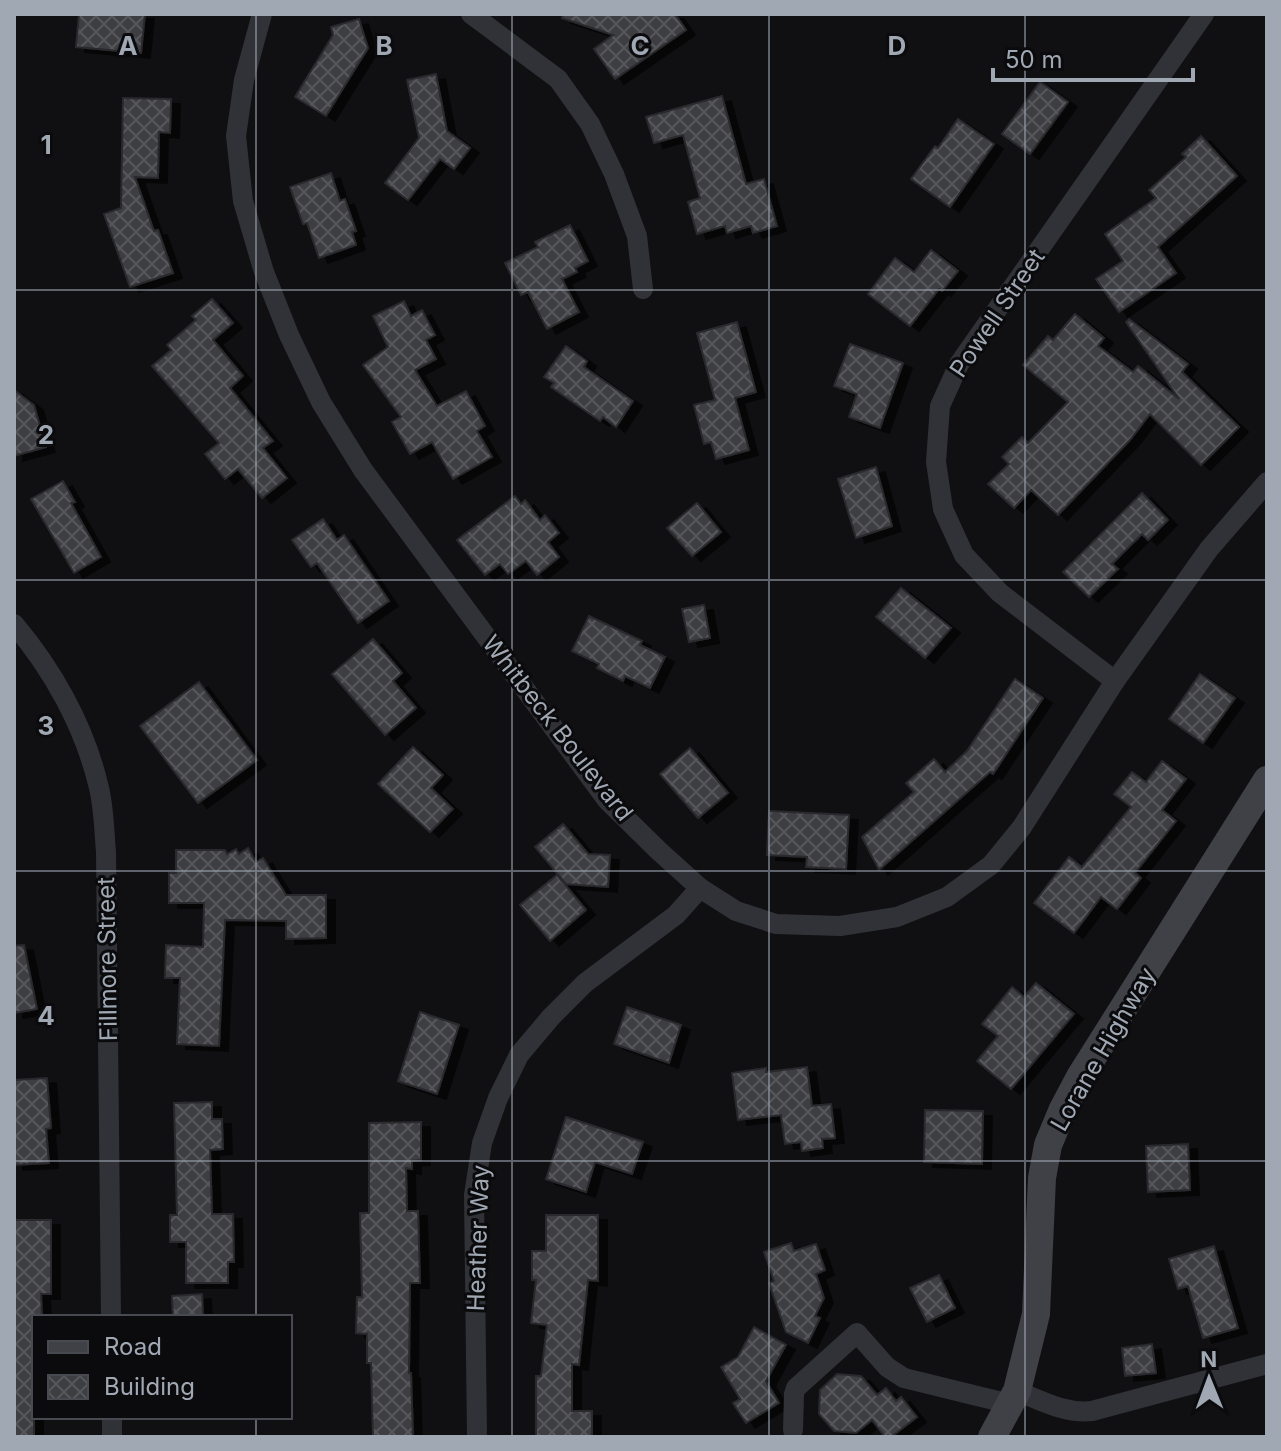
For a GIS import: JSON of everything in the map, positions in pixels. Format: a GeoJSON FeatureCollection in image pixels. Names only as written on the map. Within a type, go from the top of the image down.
{"type":"FeatureCollection","features":[{"type":"Feature","properties":{"kind":"street","name":"Whitbeck Boulevard"},"geometry":{"type":"LineString","coordinates":[[262,14],[244,80],[236,136],[243,201],[264,272],[289,335],[321,402],[363,470],[607,800],[700,888],[736,911],[776,924],[840,926],[897,917],[947,897],[991,865],[1022,827],[1115,681],[1209,549],[1267,482]]}},
{"type":"Feature","properties":{"kind":"street"},"geometry":{"type":"LineString","coordinates":[[471,14],[558,79],[590,124],[614,174],[637,236],[643,289]]}},
{"type":"Feature","properties":{"kind":"street","name":"Powell Street"},"geometry":{"type":"LineString","coordinates":[[1115,681],[1000,593],[964,555],[943,509],[936,462],[940,406],[959,364],[1204,14]]}},
{"type":"Feature","properties":{"kind":"street","name":"Fillmore Street"},"geometry":{"type":"LineString","coordinates":[[14,624],[34,648],[76,719],[99,785],[106,852],[111,1315]]}},
{"type":"Feature","properties":{"kind":"street","name":"Lorane Highway"},"geometry":{"type":"LineString","coordinates":[[992,1437],[1013,1397],[1036,1314],[1042,1178],[1048,1145],[1063,1109],[1080,1077],[1267,780]]}},
{"type":"Feature","properties":{"kind":"street","name":"Heather Way"},"geometry":{"type":"LineString","coordinates":[[477,1437],[474,1195],[482,1143],[498,1098],[519,1055],[551,1017],[585,983],[676,915],[700,888]]}},
{"type":"Feature","properties":{"kind":"street"},"geometry":{"type":"LineString","coordinates":[[793,1430],[796,1388],[857,1333],[887,1367],[904,1378],[1013,1397],[1066,1410],[1092,1411],[1267,1364]]}},
{"type":"Feature","properties":{"kind":"building"},"geometry":{"type":"Polygon","coordinates":[[[79,14],[145,14],[141,53],[76,47],[79,14]]]}},
{"type":"Feature","properties":{"kind":"building"},"geometry":{"type":"Polygon","coordinates":[[[563,14],[675,14],[686,30],[615,79],[594,49],[613,35],[562,18],[563,14]]]}},
{"type":"Feature","properties":{"kind":"building"},"geometry":{"type":"Polygon","coordinates":[[[359,19],[368,48],[326,116],[295,97],[333,35],[331,27],[359,19]]]}},
{"type":"Feature","properties":{"kind":"building"},"geometry":{"type":"Polygon","coordinates":[[[436,74],[447,131],[470,148],[454,169],[440,159],[408,200],[385,183],[419,138],[407,80],[436,74]]]}},
{"type":"Feature","properties":{"kind":"building"},"geometry":{"type":"Polygon","coordinates":[[[1040,82],[1068,102],[1030,154],[1002,134],[1040,82]]]}},
{"type":"Feature","properties":{"kind":"building"},"geometry":{"type":"Polygon","coordinates":[[[722,96],[746,184],[764,179],[777,226],[753,233],[751,226],[727,233],[725,226],[697,234],[688,202],[700,198],[683,135],[654,143],[646,117],[722,96]]]}},
{"type":"Feature","properties":{"kind":"building"},"geometry":{"type":"Polygon","coordinates":[[[123,98],[171,99],[170,133],[159,132],[158,178],[135,177],[173,273],[130,287],[104,214],[121,208],[123,98]]]}},
{"type":"Feature","properties":{"kind":"building"},"geometry":{"type":"Polygon","coordinates":[[[958,119],[994,144],[950,207],[911,179],[958,119]]]}},
{"type":"Feature","properties":{"kind":"building"},"geometry":{"type":"Polygon","coordinates":[[[1201,136],[1237,176],[1158,247],[1176,273],[1119,312],[1096,279],[1123,261],[1105,234],[1156,198],[1149,190],[1186,157],[1182,154],[1201,136]]]}},
{"type":"Feature","properties":{"kind":"building"},"geometry":{"type":"Polygon","coordinates":[[[331,173],[340,201],[345,199],[356,231],[352,232],[356,245],[319,258],[290,187],[331,173]]]}},
{"type":"Feature","properties":{"kind":"building"},"geometry":{"type":"Polygon","coordinates":[[[570,225],[588,261],[575,268],[577,272],[562,279],[579,312],[547,329],[528,292],[521,295],[505,263],[538,247],[535,242],[570,225]]]}},
{"type":"Feature","properties":{"kind":"building"},"geometry":{"type":"Polygon","coordinates":[[[931,250],[958,271],[942,291],[939,289],[910,326],[868,294],[895,258],[914,272],[931,250]]]}},
{"type":"Feature","properties":{"kind":"building"},"geometry":{"type":"Polygon","coordinates":[[[212,299],[233,323],[213,340],[243,376],[230,388],[273,441],[263,448],[287,478],[262,498],[238,469],[225,479],[205,454],[219,443],[152,366],[171,350],[167,345],[196,320],[192,316],[212,299]]]}},
{"type":"Feature","properties":{"kind":"building"},"geometry":{"type":"Polygon","coordinates":[[[404,301],[411,316],[422,310],[435,335],[426,340],[436,359],[415,370],[437,406],[466,391],[485,426],[477,431],[492,457],[453,479],[432,442],[410,454],[392,422],[401,417],[363,365],[388,347],[373,316],[404,301]]]}},
{"type":"Feature","properties":{"kind":"building"},"geometry":{"type":"Polygon","coordinates":[[[1075,314],[1104,338],[1098,346],[1133,372],[1138,366],[1179,399],[1126,322],[1129,319],[1188,364],[1182,372],[1239,427],[1201,465],[1150,414],[1130,440],[1058,515],[1031,490],[1014,508],[988,484],[1009,464],[1002,457],[1022,437],[1028,443],[1068,402],[1023,365],[1048,336],[1053,340],[1075,314]]]}},
{"type":"Feature","properties":{"kind":"building"},"geometry":{"type":"Polygon","coordinates":[[[737,322],[756,392],[735,398],[749,450],[716,459],[711,442],[704,444],[694,405],[715,400],[697,333],[737,322]]]}},
{"type":"Feature","properties":{"kind":"building"},"geometry":{"type":"Polygon","coordinates":[[[850,344],[903,363],[880,428],[849,417],[857,394],[834,386],[850,344]]]}},
{"type":"Feature","properties":{"kind":"building"},"geometry":{"type":"Polygon","coordinates":[[[566,346],[587,361],[584,367],[633,401],[616,427],[603,417],[600,421],[551,387],[554,383],[544,377],[566,346]]]}},
{"type":"Feature","properties":{"kind":"building"},"geometry":{"type":"Polygon","coordinates":[[[14,390],[34,405],[46,447],[14,456],[14,390]]]}},
{"type":"Feature","properties":{"kind":"building"},"geometry":{"type":"Polygon","coordinates":[[[876,467],[892,526],[856,538],[838,479],[876,467]]]}},
{"type":"Feature","properties":{"kind":"building"},"geometry":{"type":"Polygon","coordinates":[[[63,481],[75,502],[71,503],[101,557],[74,573],[31,499],[63,481]]]}},
{"type":"Feature","properties":{"kind":"building"},"geometry":{"type":"Polygon","coordinates":[[[1142,493],[1168,520],[1148,540],[1142,534],[1112,564],[1118,569],[1089,597],[1063,572],[1142,493]]]}},
{"type":"Feature","properties":{"kind":"building"},"geometry":{"type":"Polygon","coordinates":[[[515,496],[521,504],[525,500],[540,520],[545,515],[559,533],[548,542],[559,557],[537,575],[526,561],[508,574],[500,564],[485,575],[457,540],[515,496]]]}},
{"type":"Feature","properties":{"kind":"building"},"geometry":{"type":"Polygon","coordinates":[[[697,503],[721,532],[692,556],[667,528],[697,503]]]}},
{"type":"Feature","properties":{"kind":"building"},"geometry":{"type":"Polygon","coordinates":[[[323,519],[337,540],[344,535],[389,601],[358,623],[317,563],[311,567],[292,540],[323,519]]]}},
{"type":"Feature","properties":{"kind":"building"},"geometry":{"type":"Polygon","coordinates":[[[901,588],[951,628],[925,658],[876,617],[901,588]]]}},
{"type":"Feature","properties":{"kind":"building"},"geometry":{"type":"Polygon","coordinates":[[[704,605],[710,638],[689,642],[682,609],[704,605]]]}},
{"type":"Feature","properties":{"kind":"building"},"geometry":{"type":"Polygon","coordinates":[[[589,616],[642,641],[640,645],[665,657],[650,688],[625,676],[623,681],[597,668],[599,664],[572,651],[589,616]]]}},
{"type":"Feature","properties":{"kind":"building"},"geometry":{"type":"Polygon","coordinates":[[[373,639],[402,673],[393,681],[416,708],[385,735],[332,674],[373,639]]]}},
{"type":"Feature","properties":{"kind":"building"},"geometry":{"type":"Polygon","coordinates":[[[1200,674],[1235,698],[1203,743],[1169,719],[1200,674]]]}},
{"type":"Feature","properties":{"kind":"building"},"geometry":{"type":"Polygon","coordinates":[[[1015,679],[1043,698],[993,774],[990,772],[879,870],[862,837],[914,792],[906,783],[934,759],[945,772],[967,751],[1015,679]]]}},
{"type":"Feature","properties":{"kind":"building"},"geometry":{"type":"Polygon","coordinates":[[[199,682],[257,760],[198,803],[140,726],[199,682]]]}},
{"type":"Feature","properties":{"kind":"building"},"geometry":{"type":"Polygon","coordinates":[[[413,747],[443,775],[431,788],[453,809],[430,832],[378,784],[413,747]]]}},
{"type":"Feature","properties":{"kind":"building"},"geometry":{"type":"Polygon","coordinates":[[[690,748],[728,793],[698,818],[660,774],[690,748]]]}},
{"type":"Feature","properties":{"kind":"building"},"geometry":{"type":"Polygon","coordinates":[[[1162,761],[1186,779],[1162,810],[1176,821],[1135,873],[1141,878],[1117,909],[1101,897],[1074,933],[1034,903],[1069,857],[1082,867],[1131,807],[1114,794],[1132,772],[1146,782],[1162,761]]]}},
{"type":"Feature","properties":{"kind":"building"},"geometry":{"type":"Polygon","coordinates":[[[769,811],[849,815],[846,869],[806,867],[807,857],[767,855],[769,811]]]}},
{"type":"Feature","properties":{"kind":"building"},"geometry":{"type":"Polygon","coordinates":[[[563,824],[588,854],[610,855],[608,887],[566,884],[535,847],[563,824]]]}},
{"type":"Feature","properties":{"kind":"building"},"geometry":{"type":"Polygon","coordinates":[[[248,848],[256,862],[263,858],[286,895],[326,895],[326,938],[286,939],[286,921],[225,920],[219,1046],[177,1044],[180,978],[165,978],[166,945],[203,947],[204,903],[169,903],[169,873],[176,873],[176,850],[225,850],[227,854],[236,849],[239,854],[248,848]]]}},
{"type":"Feature","properties":{"kind":"building"},"geometry":{"type":"Polygon","coordinates":[[[557,875],[586,910],[550,941],[520,905],[557,875]]]}},
{"type":"Feature","properties":{"kind":"building"},"geometry":{"type":"Polygon","coordinates":[[[24,945],[37,1009],[14,1013],[14,946],[24,945]]]}},
{"type":"Feature","properties":{"kind":"building"},"geometry":{"type":"Polygon","coordinates":[[[1036,983],[1074,1014],[1011,1089],[977,1061],[998,1036],[982,1024],[1012,987],[1024,997],[1036,983]]]}},
{"type":"Feature","properties":{"kind":"building"},"geometry":{"type":"Polygon","coordinates":[[[627,1007],[681,1025],[669,1063],[614,1044],[627,1007]]]}},
{"type":"Feature","properties":{"kind":"building"},"geometry":{"type":"Polygon","coordinates":[[[420,1012],[459,1025],[437,1094],[398,1081],[420,1012]]]}},
{"type":"Feature","properties":{"kind":"building"},"geometry":{"type":"Polygon","coordinates":[[[807,1067],[812,1106],[831,1104],[835,1138],[822,1139],[823,1148],[802,1151],[801,1142],[785,1144],[781,1115],[738,1120],[732,1073],[807,1067]]]}},
{"type":"Feature","properties":{"kind":"building"},"geometry":{"type":"Polygon","coordinates":[[[47,1078],[51,1128],[46,1129],[49,1163],[14,1165],[14,1080],[47,1078]]]}},
{"type":"Feature","properties":{"kind":"building"},"geometry":{"type":"Polygon","coordinates":[[[212,1102],[212,1119],[222,1119],[223,1149],[210,1150],[212,1214],[233,1214],[234,1262],[228,1262],[228,1283],[186,1283],[186,1242],[170,1242],[170,1215],[177,1215],[174,1103],[212,1102]]]}},
{"type":"Feature","properties":{"kind":"building"},"geometry":{"type":"Polygon","coordinates":[[[925,1110],[983,1111],[982,1164],[924,1162],[925,1110]]]}},
{"type":"Feature","properties":{"kind":"building"},"geometry":{"type":"Polygon","coordinates":[[[566,1117],[643,1142],[632,1174],[595,1162],[586,1192],[546,1179],[566,1117]]]}},
{"type":"Feature","properties":{"kind":"building"},"geometry":{"type":"Polygon","coordinates":[[[421,1122],[421,1160],[412,1161],[412,1169],[406,1168],[407,1211],[418,1211],[420,1283],[410,1283],[409,1373],[413,1437],[373,1437],[367,1334],[356,1333],[357,1297],[362,1297],[360,1213],[369,1213],[369,1123],[421,1122]]]}},
{"type":"Feature","properties":{"kind":"building"},"geometry":{"type":"Polygon","coordinates":[[[1188,1144],[1190,1190],[1148,1192],[1146,1146],[1188,1144]]]}},
{"type":"Feature","properties":{"kind":"building"},"geometry":{"type":"Polygon","coordinates":[[[546,1215],[598,1215],[598,1281],[588,1280],[579,1365],[572,1364],[572,1411],[592,1411],[592,1437],[536,1437],[536,1376],[541,1376],[547,1325],[531,1323],[536,1280],[532,1280],[532,1251],[546,1251],[546,1215]]]}},
{"type":"Feature","properties":{"kind":"building"},"geometry":{"type":"Polygon","coordinates":[[[14,1220],[51,1220],[51,1294],[41,1294],[42,1315],[32,1315],[34,1437],[14,1437],[14,1220]]]}},
{"type":"Feature","properties":{"kind":"building"},"geometry":{"type":"Polygon","coordinates":[[[791,1243],[794,1251],[816,1244],[825,1270],[816,1274],[824,1298],[815,1316],[820,1318],[808,1343],[786,1332],[769,1283],[774,1281],[764,1252],[791,1243]]]}},
{"type":"Feature","properties":{"kind":"building"},"geometry":{"type":"Polygon","coordinates":[[[1214,1246],[1238,1328],[1203,1338],[1188,1286],[1178,1289],[1169,1259],[1214,1246]]]}},
{"type":"Feature","properties":{"kind":"building"},"geometry":{"type":"Polygon","coordinates":[[[939,1275],[955,1308],[927,1322],[910,1288],[939,1275]]]}},
{"type":"Feature","properties":{"kind":"building"},"geometry":{"type":"Polygon","coordinates":[[[202,1294],[203,1315],[173,1315],[172,1296],[202,1294]]]}},
{"type":"Feature","properties":{"kind":"building"},"geometry":{"type":"Polygon","coordinates":[[[754,1327],[786,1345],[766,1381],[779,1403],[746,1423],[733,1403],[740,1399],[721,1367],[738,1357],[754,1327]]]}},
{"type":"Feature","properties":{"kind":"building"},"geometry":{"type":"Polygon","coordinates":[[[1152,1344],[1156,1373],[1125,1376],[1122,1348],[1152,1344]]]}},
{"type":"Feature","properties":{"kind":"building"},"geometry":{"type":"Polygon","coordinates":[[[837,1374],[861,1376],[877,1395],[886,1388],[896,1401],[901,1397],[917,1417],[891,1437],[885,1437],[872,1420],[856,1433],[834,1431],[819,1414],[820,1390],[837,1374]]]}}]}
